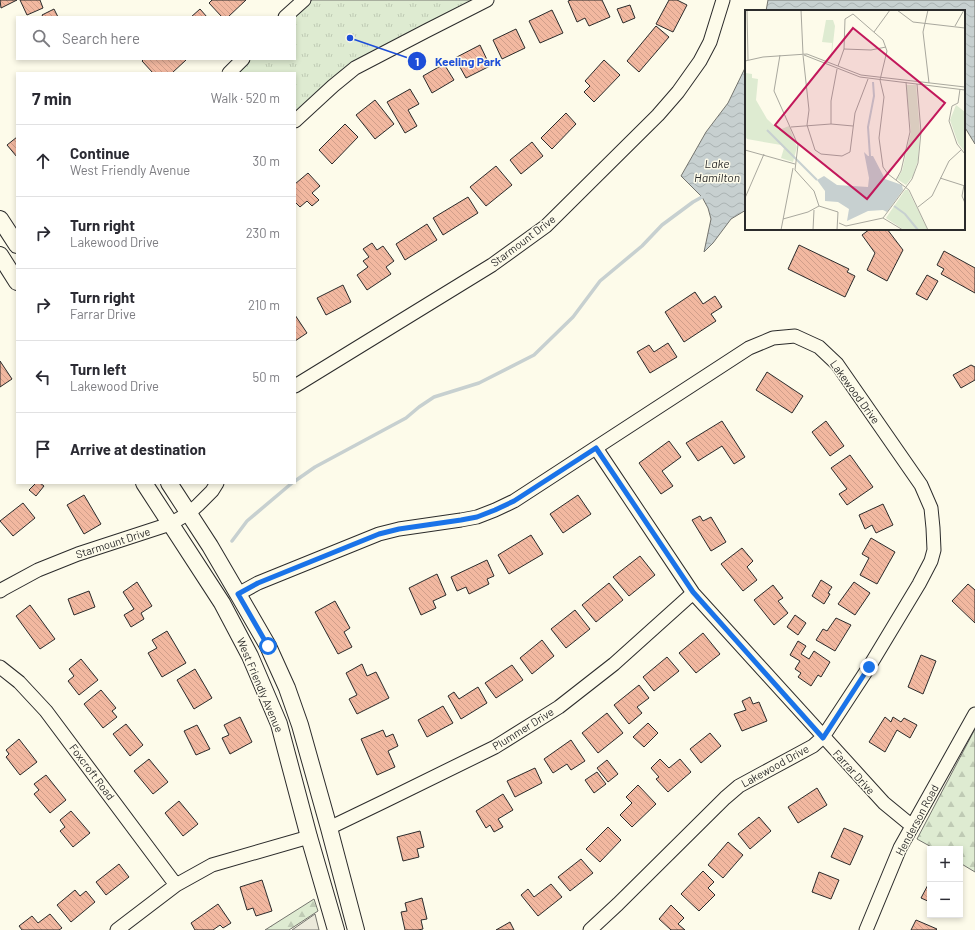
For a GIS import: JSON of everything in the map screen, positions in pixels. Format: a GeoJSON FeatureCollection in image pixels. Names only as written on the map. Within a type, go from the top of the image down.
{"type":"FeatureCollection","features":[{"type":"Feature","properties":{"kind":"main road"},"geometry":{"type":"LineString","coordinates":[[0,219],[16,244]]}},
{"type":"Feature","properties":{"kind":"main road"},"geometry":{"type":"LineString","coordinates":[[0,255],[16,280]]}},
{"type":"Feature","properties":{"kind":"main road","name":"West Friendly Avenue"},"geometry":{"type":"LineString","coordinates":[[145,484],[222,604],[250,656],[279,724],[309,837],[336,930]]}},
{"type":"Feature","properties":{"kind":"main road","name":"West Friendly Avenue"},"geometry":{"type":"LineString","coordinates":[[171,484],[210,546],[268,646],[286,688],[300,725],[356,930]]}},
{"type":"Feature","properties":{"kind":"street"},"geometry":{"type":"LineString","coordinates":[[286,16],[304,0]]}},
{"type":"Feature","properties":{"kind":"street"},"geometry":{"type":"LineString","coordinates":[[296,120],[355,68],[486,0]]}},
{"type":"Feature","properties":{"kind":"street","name":"Starmount Drive"},"geometry":{"type":"LineString","coordinates":[[296,385],[492,265],[546,226],[658,115],[678,92],[700,61],[710,42],[723,0]]}},
{"type":"Feature","properties":{"kind":"street"},"geometry":{"type":"LineString","coordinates":[[230,72],[242,60]]}},
{"type":"Feature","properties":{"kind":"street","name":"Lakewood Drive"},"geometry":{"type":"LineString","coordinates":[[238,594],[258,583],[379,534],[399,529],[477,517],[514,501],[749,348],[773,338],[795,336],[818,347],[837,364],[921,485],[931,508],[934,528],[934,550],[931,561],[919,584],[869,667],[823,738],[813,746],[739,786],[590,930]]}},
{"type":"Feature","properties":{"kind":"street","name":"Farrar Drive"},"geometry":{"type":"LineString","coordinates":[[596,448],[693,592],[823,738],[884,803],[912,826]]}},
{"type":"Feature","properties":{"kind":"street","name":"Starmount Drive"},"geometry":{"type":"LineString","coordinates":[[0,592],[38,570],[78,554],[170,524],[189,513],[212,491],[216,484]]}},
{"type":"Feature","properties":{"kind":"street","name":"Plummer Drive"},"geometry":{"type":"LineString","coordinates":[[329,828],[495,747],[554,710],[614,664],[693,592]]}},
{"type":"Feature","properties":{"kind":"street","name":"Foxcroft Road"},"geometry":{"type":"LineString","coordinates":[[0,667],[19,682],[46,711],[176,885]]}},
{"type":"Feature","properties":{"kind":"street","name":"Henderson Road"},"geometry":{"type":"LineString","coordinates":[[866,930],[900,848],[975,714]]}},
{"type":"Feature","properties":{"kind":"street"},"geometry":{"type":"LineString","coordinates":[[117,930],[176,885],[212,865],[309,837]]}},
{"type":"Feature","properties":{"kind":"green space"},"geometry":{"type":"Polygon","coordinates":[[[312,0],[479,0],[349,67],[296,113],[296,72],[237,72],[248,60],[296,60],[296,16],[293,16],[312,0]]]}},
{"type":"Feature","properties":{"kind":"green space"},"geometry":{"type":"Polygon","coordinates":[[[975,729],[975,872],[963,865],[963,846],[930,846],[917,839],[975,729]]]}},
{"type":"Feature","properties":{"kind":"green space"},"geometry":{"type":"Polygon","coordinates":[[[314,899],[318,911],[289,930],[265,930],[314,899]]]}},
{"type":"Feature","properties":{"kind":"shaded area"},"geometry":{"type":"Polygon","coordinates":[[[315,914],[319,930],[292,930],[315,914]]]}},
{"type":"Feature","properties":{"kind":"water"},"geometry":{"type":"Polygon","coordinates":[[[768,0],[975,0],[975,144],[965,128],[965,10],[766,10],[768,0]]]}},
{"type":"Feature","properties":{"kind":"water","name":"Lake Hamilton"},"geometry":{"type":"Polygon","coordinates":[[[745,68],[745,211],[731,219],[713,243],[704,252],[711,219],[708,208],[702,197],[681,176],[706,132],[728,103],[745,68]]]}},
{"type":"Feature","properties":{"kind":"building"},"geometry":{"type":"Polygon","coordinates":[[[0,0],[17,0],[1,8],[0,0]]]}},
{"type":"Feature","properties":{"kind":"building"},"geometry":{"type":"Polygon","coordinates":[[[20,0],[40,0],[43,8],[27,15],[20,0]]]}},
{"type":"Feature","properties":{"kind":"building"},"geometry":{"type":"Polygon","coordinates":[[[212,0],[246,0],[229,16],[221,16],[209,3],[212,0]]]}},
{"type":"Feature","properties":{"kind":"building"},"geometry":{"type":"Polygon","coordinates":[[[602,0],[610,17],[589,26],[585,18],[577,22],[568,1],[602,0]]]}},
{"type":"Feature","properties":{"kind":"building"},"geometry":{"type":"Polygon","coordinates":[[[669,0],[677,0],[687,5],[673,32],[656,24],[669,0]]]}},
{"type":"Feature","properties":{"kind":"building"},"geometry":{"type":"Polygon","coordinates":[[[630,5],[635,18],[623,23],[617,9],[630,5]]]}},
{"type":"Feature","properties":{"kind":"building"},"geometry":{"type":"Polygon","coordinates":[[[54,9],[58,16],[42,16],[54,9]]]}},
{"type":"Feature","properties":{"kind":"building"},"geometry":{"type":"Polygon","coordinates":[[[200,9],[206,16],[192,16],[200,9]]]}},
{"type":"Feature","properties":{"kind":"building"},"geometry":{"type":"Polygon","coordinates":[[[552,10],[563,33],[540,43],[529,21],[552,10]]]}},
{"type":"Feature","properties":{"kind":"building"},"geometry":{"type":"Polygon","coordinates":[[[656,26],[669,37],[639,72],[627,61],[656,26]]]}},
{"type":"Feature","properties":{"kind":"building"},"geometry":{"type":"Polygon","coordinates":[[[516,29],[525,48],[502,59],[493,40],[516,29]]]}},
{"type":"Feature","properties":{"kind":"building"},"geometry":{"type":"Polygon","coordinates":[[[480,45],[490,66],[466,78],[455,58],[480,45]]]}},
{"type":"Feature","properties":{"kind":"building"},"geometry":{"type":"Polygon","coordinates":[[[186,60],[173,72],[152,72],[142,61],[186,60]]]}},
{"type":"Feature","properties":{"kind":"building"},"geometry":{"type":"Polygon","coordinates":[[[604,60],[620,75],[594,102],[584,92],[590,86],[585,81],[604,60]]]}},
{"type":"Feature","properties":{"kind":"building"},"geometry":{"type":"Polygon","coordinates":[[[444,64],[454,80],[432,93],[423,76],[444,64]]]}},
{"type":"Feature","properties":{"kind":"building"},"geometry":{"type":"Polygon","coordinates":[[[410,89],[419,104],[408,110],[417,126],[405,133],[387,102],[410,89]]]}},
{"type":"Feature","properties":{"kind":"building"},"geometry":{"type":"Polygon","coordinates":[[[375,100],[394,124],[375,139],[356,115],[375,100]]]}},
{"type":"Feature","properties":{"kind":"building"},"geometry":{"type":"Polygon","coordinates":[[[566,113],[576,124],[552,149],[541,138],[566,113]]]}},
{"type":"Feature","properties":{"kind":"building"},"geometry":{"type":"Polygon","coordinates":[[[345,124],[358,137],[332,164],[319,150],[345,124]]]}},
{"type":"Feature","properties":{"kind":"building"},"geometry":{"type":"Polygon","coordinates":[[[16,138],[16,156],[7,145],[16,138]]]}},
{"type":"Feature","properties":{"kind":"building"},"geometry":{"type":"Polygon","coordinates":[[[532,142],[543,156],[521,174],[510,160],[532,142]]]}},
{"type":"Feature","properties":{"kind":"building"},"geometry":{"type":"Polygon","coordinates":[[[496,166],[512,185],[486,206],[470,187],[496,166]]]}},
{"type":"Feature","properties":{"kind":"building"},"geometry":{"type":"Polygon","coordinates":[[[308,173],[320,186],[312,193],[319,200],[312,206],[307,201],[300,207],[296,203],[296,183],[308,173]]]}},
{"type":"Feature","properties":{"kind":"building"},"geometry":{"type":"Polygon","coordinates":[[[468,197],[478,213],[443,235],[433,218],[468,197]]]}},
{"type":"Feature","properties":{"kind":"building"},"geometry":{"type":"Polygon","coordinates":[[[427,224],[437,240],[405,260],[396,244],[427,224]]]}},
{"type":"Feature","properties":{"kind":"building"},"geometry":{"type":"Polygon","coordinates":[[[869,230],[888,230],[903,250],[887,281],[867,270],[875,253],[862,235],[869,230]]]}},
{"type":"Feature","properties":{"kind":"building"},"geometry":{"type":"Polygon","coordinates":[[[372,243],[377,250],[383,246],[394,261],[386,267],[391,274],[367,290],[357,275],[368,267],[363,261],[369,257],[363,249],[372,243]]]}},
{"type":"Feature","properties":{"kind":"building"},"geometry":{"type":"Polygon","coordinates":[[[799,245],[849,269],[847,272],[855,276],[845,297],[788,269],[799,245]]]}},
{"type":"Feature","properties":{"kind":"building"},"geometry":{"type":"Polygon","coordinates":[[[944,251],[975,268],[975,293],[941,274],[944,269],[937,265],[944,251]]]}},
{"type":"Feature","properties":{"kind":"building"},"geometry":{"type":"Polygon","coordinates":[[[927,275],[938,281],[927,300],[916,294],[927,275]]]}},
{"type":"Feature","properties":{"kind":"building"},"geometry":{"type":"Polygon","coordinates":[[[343,285],[351,302],[326,315],[317,298],[343,285]]]}},
{"type":"Feature","properties":{"kind":"building"},"geometry":{"type":"Polygon","coordinates":[[[695,292],[703,304],[715,296],[722,307],[711,314],[716,321],[684,342],[665,312],[695,292]]]}},
{"type":"Feature","properties":{"kind":"building"},"geometry":{"type":"Polygon","coordinates":[[[296,316],[307,333],[296,340],[296,316]]]}},
{"type":"Feature","properties":{"kind":"building"},"geometry":{"type":"Polygon","coordinates":[[[668,343],[677,357],[650,373],[637,352],[649,345],[654,352],[668,343]]]}},
{"type":"Feature","properties":{"kind":"building"},"geometry":{"type":"Polygon","coordinates":[[[0,361],[12,379],[0,387],[0,361]]]}},
{"type":"Feature","properties":{"kind":"building"},"geometry":{"type":"Polygon","coordinates":[[[971,365],[975,367],[975,380],[961,388],[953,375],[971,365]]]}},
{"type":"Feature","properties":{"kind":"building"},"geometry":{"type":"Polygon","coordinates":[[[767,372],[803,396],[792,413],[756,390],[767,372]]]}},
{"type":"Feature","properties":{"kind":"building"},"geometry":{"type":"Polygon","coordinates":[[[722,421],[745,457],[734,464],[722,446],[698,461],[686,443],[722,421]]]}},
{"type":"Feature","properties":{"kind":"building"},"geometry":{"type":"Polygon","coordinates":[[[826,421],[844,446],[830,456],[812,432],[826,421]]]}},
{"type":"Feature","properties":{"kind":"building"},"geometry":{"type":"Polygon","coordinates":[[[669,441],[681,457],[662,471],[673,486],[661,494],[639,463],[669,441]]]}},
{"type":"Feature","properties":{"kind":"building"},"geometry":{"type":"Polygon","coordinates":[[[850,455],[873,487],[847,505],[839,494],[847,489],[831,468],[850,455]]]}},
{"type":"Feature","properties":{"kind":"building"},"geometry":{"type":"Polygon","coordinates":[[[35,484],[41,484],[44,486],[36,496],[29,490],[35,484]]]}},
{"type":"Feature","properties":{"kind":"building"},"geometry":{"type":"Polygon","coordinates":[[[84,495],[101,524],[84,534],[67,505],[84,495]]]}},
{"type":"Feature","properties":{"kind":"building"},"geometry":{"type":"Polygon","coordinates":[[[578,495],[591,514],[563,533],[550,514],[578,495]]]}},
{"type":"Feature","properties":{"kind":"building"},"geometry":{"type":"Polygon","coordinates":[[[23,503],[35,518],[13,536],[0,521],[23,503]]]}},
{"type":"Feature","properties":{"kind":"building"},"geometry":{"type":"Polygon","coordinates":[[[883,504],[893,525],[876,533],[872,525],[865,529],[859,515],[883,504]]]}},
{"type":"Feature","properties":{"kind":"building"},"geometry":{"type":"Polygon","coordinates":[[[700,516],[703,521],[711,517],[726,542],[711,551],[692,520],[700,516]]]}},
{"type":"Feature","properties":{"kind":"building"},"geometry":{"type":"Polygon","coordinates":[[[531,535],[543,554],[509,574],[498,555],[531,535]]]}},
{"type":"Feature","properties":{"kind":"building"},"geometry":{"type":"Polygon","coordinates":[[[871,538],[895,552],[877,584],[860,575],[869,558],[862,554],[871,538]]]}},
{"type":"Feature","properties":{"kind":"building"},"geometry":{"type":"Polygon","coordinates":[[[742,548],[753,561],[747,567],[757,580],[743,591],[721,564],[742,548]]]}},
{"type":"Feature","properties":{"kind":"building"},"geometry":{"type":"Polygon","coordinates":[[[640,556],[655,575],[629,596],[613,577],[640,556]]]}},
{"type":"Feature","properties":{"kind":"building"},"geometry":{"type":"Polygon","coordinates":[[[487,560],[494,576],[487,579],[489,584],[469,594],[466,587],[457,591],[451,577],[487,560]]]}},
{"type":"Feature","properties":{"kind":"building"},"geometry":{"type":"Polygon","coordinates":[[[437,574],[446,595],[433,601],[436,608],[421,615],[409,588],[437,574]]]}},
{"type":"Feature","properties":{"kind":"building"},"geometry":{"type":"Polygon","coordinates":[[[821,580],[832,587],[824,604],[812,596],[821,580]]]}},
{"type":"Feature","properties":{"kind":"building"},"geometry":{"type":"Polygon","coordinates":[[[137,582],[152,606],[141,613],[144,619],[131,627],[124,615],[134,609],[123,592],[137,582]]]}},
{"type":"Feature","properties":{"kind":"building"},"geometry":{"type":"Polygon","coordinates":[[[854,582],[870,593],[855,615],[838,604],[854,582]]]}},
{"type":"Feature","properties":{"kind":"building"},"geometry":{"type":"Polygon","coordinates":[[[609,583],[623,600],[596,622],[582,605],[609,583]]]}},
{"type":"Feature","properties":{"kind":"building"},"geometry":{"type":"Polygon","coordinates":[[[968,584],[975,590],[975,623],[952,601],[968,584]]]}},
{"type":"Feature","properties":{"kind":"building"},"geometry":{"type":"Polygon","coordinates":[[[773,585],[783,598],[778,601],[788,613],[774,625],[754,600],[773,585]]]}},
{"type":"Feature","properties":{"kind":"building"},"geometry":{"type":"Polygon","coordinates":[[[89,591],[95,607],[74,615],[68,599],[89,591]]]}},
{"type":"Feature","properties":{"kind":"building"},"geometry":{"type":"Polygon","coordinates":[[[335,601],[350,628],[344,632],[352,647],[338,654],[315,612],[335,601]]]}},
{"type":"Feature","properties":{"kind":"building"},"geometry":{"type":"Polygon","coordinates":[[[30,605],[55,639],[40,649],[16,616],[30,605]]]}},
{"type":"Feature","properties":{"kind":"building"},"geometry":{"type":"Polygon","coordinates":[[[575,610],[590,629],[566,648],[551,629],[575,610]]]}},
{"type":"Feature","properties":{"kind":"building"},"geometry":{"type":"Polygon","coordinates":[[[795,615],[806,623],[798,635],[787,627],[795,615]]]}},
{"type":"Feature","properties":{"kind":"building"},"geometry":{"type":"Polygon","coordinates":[[[836,618],[851,625],[835,651],[816,640],[823,629],[827,631],[836,618]]]}},
{"type":"Feature","properties":{"kind":"building"},"geometry":{"type":"Polygon","coordinates":[[[167,631],[186,663],[162,677],[148,653],[157,648],[152,640],[167,631]]]}},
{"type":"Feature","properties":{"kind":"building"},"geometry":{"type":"Polygon","coordinates":[[[703,633],[720,654],[696,673],[679,653],[703,633]]]}},
{"type":"Feature","properties":{"kind":"building"},"geometry":{"type":"Polygon","coordinates":[[[542,640],[554,656],[532,674],[520,658],[542,640]]]}},
{"type":"Feature","properties":{"kind":"building"},"geometry":{"type":"Polygon","coordinates":[[[798,641],[806,646],[801,654],[809,659],[814,651],[830,662],[821,677],[818,675],[811,686],[798,677],[801,673],[795,669],[800,661],[790,655],[798,641]]]}},
{"type":"Feature","properties":{"kind":"building"},"geometry":{"type":"Polygon","coordinates":[[[921,655],[936,661],[923,694],[908,687],[921,655]]]}},
{"type":"Feature","properties":{"kind":"building"},"geometry":{"type":"Polygon","coordinates":[[[667,657],[679,671],[654,691],[643,677],[667,657]]]}},
{"type":"Feature","properties":{"kind":"building"},"geometry":{"type":"Polygon","coordinates":[[[81,659],[98,680],[79,695],[68,681],[74,676],[69,669],[81,659]]]}},
{"type":"Feature","properties":{"kind":"building"},"geometry":{"type":"Polygon","coordinates":[[[362,664],[367,676],[376,672],[389,698],[357,714],[349,699],[357,695],[346,673],[362,664]]]}},
{"type":"Feature","properties":{"kind":"building"},"geometry":{"type":"Polygon","coordinates":[[[512,665],[523,680],[496,698],[485,683],[512,665]]]}},
{"type":"Feature","properties":{"kind":"building"},"geometry":{"type":"Polygon","coordinates":[[[195,669],[212,698],[194,709],[177,680],[195,669]]]}},
{"type":"Feature","properties":{"kind":"building"},"geometry":{"type":"Polygon","coordinates":[[[639,685],[649,698],[637,707],[642,713],[629,724],[614,705],[639,685]]]}},
{"type":"Feature","properties":{"kind":"building"},"geometry":{"type":"Polygon","coordinates":[[[478,687],[487,703],[461,719],[448,696],[454,692],[459,699],[478,687]]]}},
{"type":"Feature","properties":{"kind":"building"},"geometry":{"type":"Polygon","coordinates":[[[101,690],[116,708],[112,711],[117,717],[103,728],[84,704],[101,690]]]}},
{"type":"Feature","properties":{"kind":"building"},"geometry":{"type":"Polygon","coordinates":[[[750,697],[753,704],[759,702],[767,721],[742,731],[734,714],[746,710],[742,701],[750,697]]]}},
{"type":"Feature","properties":{"kind":"building"},"geometry":{"type":"Polygon","coordinates":[[[443,706],[453,723],[427,737],[418,720],[443,706]]]}},
{"type":"Feature","properties":{"kind":"building"},"geometry":{"type":"Polygon","coordinates":[[[607,713],[623,733],[598,753],[582,733],[607,713]]]}},
{"type":"Feature","properties":{"kind":"building"},"geometry":{"type":"Polygon","coordinates":[[[240,717],[252,742],[230,754],[222,738],[229,735],[224,725],[240,717]]]}},
{"type":"Feature","properties":{"kind":"building"},"geometry":{"type":"Polygon","coordinates":[[[885,717],[891,722],[893,717],[901,722],[904,718],[917,725],[910,738],[897,730],[885,752],[869,742],[885,717]]]}},
{"type":"Feature","properties":{"kind":"building"},"geometry":{"type":"Polygon","coordinates":[[[648,723],[658,733],[644,747],[633,737],[648,723]]]}},
{"type":"Feature","properties":{"kind":"building"},"geometry":{"type":"Polygon","coordinates":[[[126,724],[143,745],[130,756],[113,734],[126,724]]]}},
{"type":"Feature","properties":{"kind":"building"},"geometry":{"type":"Polygon","coordinates":[[[197,725],[210,749],[196,755],[184,731],[197,725]]]}},
{"type":"Feature","properties":{"kind":"building"},"geometry":{"type":"Polygon","coordinates":[[[383,730],[386,737],[393,734],[398,746],[388,751],[395,767],[377,775],[361,739],[383,730]]]}},
{"type":"Feature","properties":{"kind":"building"},"geometry":{"type":"Polygon","coordinates":[[[710,733],[721,746],[701,763],[690,749],[710,733]]]}},
{"type":"Feature","properties":{"kind":"building"},"geometry":{"type":"Polygon","coordinates":[[[19,739],[37,762],[20,775],[6,757],[9,754],[6,750],[19,739]]]}},
{"type":"Feature","properties":{"kind":"building"},"geometry":{"type":"Polygon","coordinates":[[[571,740],[585,761],[571,770],[567,764],[553,773],[544,759],[571,740]]]}},
{"type":"Feature","properties":{"kind":"building"},"geometry":{"type":"Polygon","coordinates":[[[149,759],[168,782],[153,794],[134,771],[149,759]]]}},
{"type":"Feature","properties":{"kind":"building"},"geometry":{"type":"Polygon","coordinates":[[[660,759],[669,768],[680,759],[691,772],[668,792],[656,779],[659,777],[651,768],[660,759]]]}},
{"type":"Feature","properties":{"kind":"building"},"geometry":{"type":"Polygon","coordinates":[[[607,760],[618,774],[608,782],[597,768],[607,760]]]}},
{"type":"Feature","properties":{"kind":"building"},"geometry":{"type":"Polygon","coordinates":[[[535,768],[542,783],[515,797],[507,781],[535,768]]]}},
{"type":"Feature","properties":{"kind":"building"},"geometry":{"type":"Polygon","coordinates":[[[597,772],[606,784],[594,793],[585,780],[597,772]]]}},
{"type":"Feature","properties":{"kind":"building"},"geometry":{"type":"Polygon","coordinates":[[[46,775],[66,800],[50,813],[34,794],[39,790],[34,784],[46,775]]]}},
{"type":"Feature","properties":{"kind":"building"},"geometry":{"type":"Polygon","coordinates":[[[638,785],[656,804],[632,827],[620,815],[632,803],[626,797],[638,785]]]}},
{"type":"Feature","properties":{"kind":"building"},"geometry":{"type":"Polygon","coordinates":[[[817,788],[827,805],[798,823],[788,807],[817,788]]]}},
{"type":"Feature","properties":{"kind":"building"},"geometry":{"type":"Polygon","coordinates":[[[503,794],[513,810],[498,819],[503,827],[494,832],[490,825],[486,828],[476,811],[503,794]]]}},
{"type":"Feature","properties":{"kind":"building"},"geometry":{"type":"Polygon","coordinates":[[[179,801],[198,824],[183,836],[165,813],[179,801]]]}},
{"type":"Feature","properties":{"kind":"building"},"geometry":{"type":"Polygon","coordinates":[[[71,811],[90,833],[73,847],[60,831],[65,827],[60,820],[71,811]]]}},
{"type":"Feature","properties":{"kind":"building"},"geometry":{"type":"Polygon","coordinates":[[[759,817],[771,831],[750,849],[738,834],[759,817]]]}},
{"type":"Feature","properties":{"kind":"building"},"geometry":{"type":"Polygon","coordinates":[[[608,827],[621,840],[600,862],[586,849],[608,827]]]}},
{"type":"Feature","properties":{"kind":"building"},"geometry":{"type":"Polygon","coordinates":[[[844,828],[863,836],[850,865],[831,857],[844,828]]]}},
{"type":"Feature","properties":{"kind":"building"},"geometry":{"type":"Polygon","coordinates":[[[420,831],[424,847],[417,849],[419,857],[403,861],[397,837],[420,831]]]}},
{"type":"Feature","properties":{"kind":"building"},"geometry":{"type":"Polygon","coordinates":[[[728,842],[743,855],[723,878],[708,865],[728,842]]]}},
{"type":"Feature","properties":{"kind":"building"},"geometry":{"type":"Polygon","coordinates":[[[581,859],[593,873],[570,891],[558,877],[581,859]]]}},
{"type":"Feature","properties":{"kind":"building"},"geometry":{"type":"Polygon","coordinates":[[[119,864],[129,877],[106,895],[96,882],[119,864]]]}},
{"type":"Feature","properties":{"kind":"building"},"geometry":{"type":"Polygon","coordinates":[[[703,871],[714,882],[708,888],[715,895],[699,911],[681,894],[703,871]]]}},
{"type":"Feature","properties":{"kind":"building"},"geometry":{"type":"Polygon","coordinates":[[[819,872],[839,880],[831,899],[812,892],[819,872]]]}},
{"type":"Feature","properties":{"kind":"building"},"geometry":{"type":"Polygon","coordinates":[[[262,880],[272,911],[256,916],[253,908],[247,910],[240,887],[262,880]]]}},
{"type":"Feature","properties":{"kind":"building"},"geometry":{"type":"Polygon","coordinates":[[[551,884],[562,897],[538,916],[521,895],[528,889],[534,897],[551,884]]]}},
{"type":"Feature","properties":{"kind":"building"},"geometry":{"type":"Polygon","coordinates":[[[927,887],[927,901],[921,898],[927,887]]]}},
{"type":"Feature","properties":{"kind":"building"},"geometry":{"type":"Polygon","coordinates":[[[75,890],[80,896],[86,891],[95,902],[71,922],[57,905],[75,890]]]}},
{"type":"Feature","properties":{"kind":"building"},"geometry":{"type":"Polygon","coordinates":[[[422,898],[427,919],[421,920],[423,929],[405,930],[401,912],[407,911],[405,903],[422,898]]]}},
{"type":"Feature","properties":{"kind":"building"},"geometry":{"type":"Polygon","coordinates":[[[218,904],[231,923],[223,928],[220,925],[213,930],[195,930],[191,923],[218,904]]]}},
{"type":"Feature","properties":{"kind":"building"},"geometry":{"type":"Polygon","coordinates":[[[671,905],[684,918],[678,924],[685,930],[671,930],[659,919],[671,905]]]}},
{"type":"Feature","properties":{"kind":"building"},"geometry":{"type":"Polygon","coordinates":[[[50,914],[62,928],[59,930],[22,930],[19,926],[32,916],[38,923],[50,914]]]}},
{"type":"Feature","properties":{"kind":"building"},"geometry":{"type":"Polygon","coordinates":[[[916,920],[937,929],[911,930],[916,920]]]}},
{"type":"Feature","properties":{"kind":"building"},"geometry":{"type":"Polygon","coordinates":[[[510,922],[514,930],[496,930],[510,922]]]}},
{"type":"Feature","properties":{"kind":"waterway"},"geometry":{"type":"LineString","coordinates":[[296,480],[315,467],[406,418],[434,397],[479,383],[534,355],[573,317],[600,281],[642,246],[662,225],[702,197],[704,194]]}},
{"type":"Feature","properties":{"kind":"waterway"},"geometry":{"type":"LineString","coordinates":[[232,541],[247,521],[291,484]]}},
{"type":"Feature","properties":{"kind":"place","name":"Keeling Park"},"geometry":{"type":"Point","coordinates":[350,38]}},
{"type":"Feature","properties":{"kind":"route"},"geometry":{"type":"LineString","coordinates":[[268,646],[238,594],[258,583],[379,534],[399,529],[477,517],[495,510],[514,501],[596,448],[693,592],[823,738],[869,667]]}}]}
